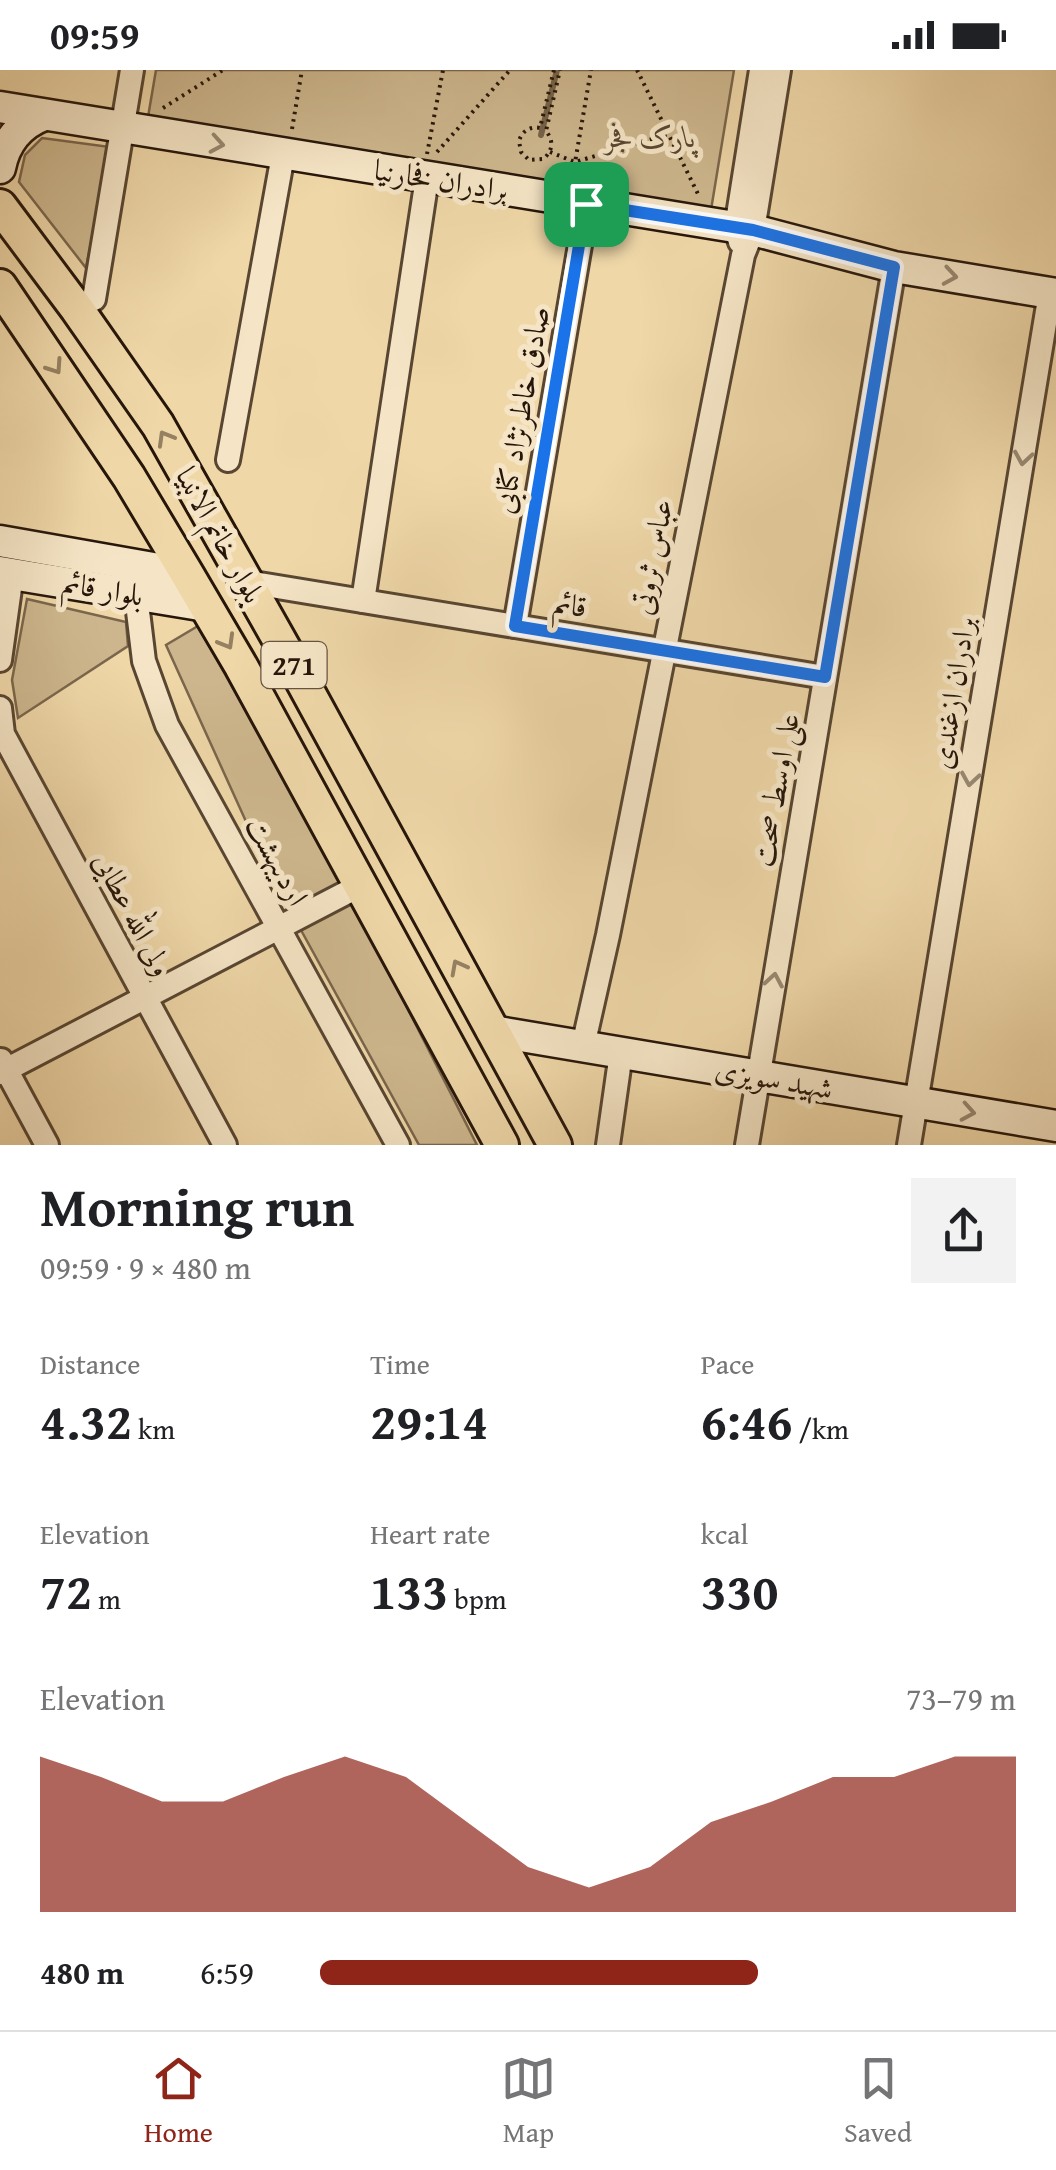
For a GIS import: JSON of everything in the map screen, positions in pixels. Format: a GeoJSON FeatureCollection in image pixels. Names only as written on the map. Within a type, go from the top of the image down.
{"type":"FeatureCollection","features":[{"type":"Feature","properties":{"kind":"main road","name":"برادران فخارنیا"},"geometry":{"type":"LineString","coordinates":[[0,108],[426,172],[580,190],[744,238],[1053,294]]}},
{"type":"Feature","properties":{"kind":"main road"},"geometry":{"type":"LineString","coordinates":[[0,168],[2,155],[16,133],[44,115]]}},
{"type":"Feature","properties":{"kind":"main road"},"geometry":{"type":"LineString","coordinates":[[0,178],[2,209]]}},
{"type":"Feature","properties":{"kind":"main road","name":"بلوار خاتم الانبیا"},"geometry":{"type":"LineString","coordinates":[[2,209],[158,425],[555,1145]]}},
{"type":"Feature","properties":{"kind":"main road","name":"بلوار خاتم الانبیا"},"geometry":{"type":"LineString","coordinates":[[0,286],[129,477],[206,606],[502,1145]]}},
{"type":"Feature","properties":{"kind":"main road","name":"بلوار قائم"},"geometry":{"type":"LineString","coordinates":[[0,541],[187,574]]}},
{"type":"Feature","properties":{"kind":"main road","name":"بلوار قائم"},"geometry":{"type":"LineString","coordinates":[[6,572],[206,606]]}},
{"type":"Feature","properties":{"kind":"main road"},"geometry":{"type":"LineString","coordinates":[[187,574],[246,582]]}},
{"type":"Feature","properties":{"kind":"main road"},"geometry":{"type":"LineString","coordinates":[[206,606],[246,582]]}},
{"type":"Feature","properties":{"kind":"main road"},"geometry":{"type":"LineString","coordinates":[[435,1021],[460,1036],[497,1040]]}},
{"type":"Feature","properties":{"kind":"main road"},"geometry":{"type":"LineString","coordinates":[[464,1073],[471,1052],[489,1047],[497,1040]]}},
{"type":"Feature","properties":{"kind":"main road","name":"شهید سویزی"},"geometry":{"type":"LineString","coordinates":[[497,1040],[621,1052],[1056,1126]]}},
{"type":"Feature","properties":{"kind":"main road"},"geometry":{"type":"LineString","coordinates":[[528,1097],[531,1067],[540,1055],[569,1044]]}},
{"type":"Feature","properties":{"kind":"street"},"geometry":{"type":"LineString","coordinates":[[94,299],[132,70]]}},
{"type":"Feature","properties":{"kind":"street","name":"عباس ثروتی"},"geometry":{"type":"LineString","coordinates":[[744,238],[761,70]]}},
{"type":"Feature","properties":{"kind":"street","name":"عباس ثروتی"},"geometry":{"type":"LineString","coordinates":[[569,1044],[608,935],[779,70]]}},
{"type":"Feature","properties":{"kind":"street"},"geometry":{"type":"LineString","coordinates":[[228,460],[286,149]]}},
{"type":"Feature","properties":{"kind":"street"},"geometry":{"type":"LineString","coordinates":[[364,601],[426,172]]}},
{"type":"Feature","properties":{"kind":"street","name":"صادق خاطرنژاد کتابی"},"geometry":{"type":"LineString","coordinates":[[515,626],[580,190]]}},
{"type":"Feature","properties":{"kind":"street","name":"علی اوسط صحت"},"geometry":{"type":"LineString","coordinates":[[746,1145],[894,267]]}},
{"type":"Feature","properties":{"kind":"street","name":"برادران ازغندی"},"geometry":{"type":"LineString","coordinates":[[909,1145],[1053,294]]}},
{"type":"Feature","properties":{"kind":"street"},"geometry":{"type":"LineString","coordinates":[[0,660],[6,572]]}},
{"type":"Feature","properties":{"kind":"street","name":"قائم"},"geometry":{"type":"LineString","coordinates":[[246,582],[825,677]]}},
{"type":"Feature","properties":{"kind":"street","name":"اردیبهشت"},"geometry":{"type":"LineString","coordinates":[[136,594],[144,661],[167,725],[398,1145]]}},
{"type":"Feature","properties":{"kind":"street","name":"ولی الله عطایی"},"geometry":{"type":"LineString","coordinates":[[0,708],[3,734],[225,1145]]}},
{"type":"Feature","properties":{"kind":"street"},"geometry":{"type":"LineString","coordinates":[[47,1145],[2,1067],[361,885]]}},
{"type":"Feature","properties":{"kind":"street"},"geometry":{"type":"LineString","coordinates":[[608,1145],[621,1052]]}},
{"type":"Feature","properties":{"kind":"path"},"geometry":{"type":"LineString","coordinates":[[163,108],[223,70]]}},
{"type":"Feature","properties":{"kind":"path"},"geometry":{"type":"LineString","coordinates":[[286,149],[302,70]]}},
{"type":"Feature","properties":{"kind":"path"},"geometry":{"type":"LineString","coordinates":[[426,172],[443,70]]}},
{"type":"Feature","properties":{"kind":"path"},"geometry":{"type":"LineString","coordinates":[[426,172],[510,70]]}},
{"type":"Feature","properties":{"kind":"path"},"geometry":{"type":"LineString","coordinates":[[557,70],[546,131],[552,141],[550,152],[543,159],[529,160],[520,152],[519,141],[525,131],[540,128],[557,70]]}},
{"type":"Feature","properties":{"kind":"path"},"geometry":{"type":"LineString","coordinates":[[580,190],[576,162],[590,70]]}},
{"type":"Feature","properties":{"kind":"path"},"geometry":{"type":"LineString","coordinates":[[637,70],[702,200]]}},
{"type":"Feature","properties":{"kind":"path"},"geometry":{"type":"LineString","coordinates":[[550,152],[576,162],[669,134]]}},
{"type":"Feature","properties":{"kind":"green space","name":"پارک فجر"},"geometry":{"type":"Polygon","coordinates":[[[156,70],[734,70],[710,216],[148,117],[156,70]]]}},
{"type":"Feature","properties":{"kind":"green space"},"geometry":{"type":"Polygon","coordinates":[[[42,138],[110,147],[86,268],[19,182],[25,155],[42,138]]]}},
{"type":"Feature","properties":{"kind":"green space"},"geometry":{"type":"Polygon","coordinates":[[[27,599],[126,622],[128,646],[18,718],[12,680],[27,599]]]}},
{"type":"Feature","properties":{"kind":"green space"},"geometry":{"type":"Polygon","coordinates":[[[198,626],[358,911],[477,1145],[419,1145],[268,870],[166,645],[198,626]]]}},
{"type":"Feature","properties":{"kind":"waterway"},"geometry":{"type":"LineString","coordinates":[[541,135],[557,70]]}},
{"type":"Feature","properties":{"kind":"route"},"geometry":{"type":"LineString","coordinates":[[586,204],[753,230],[894,267],[825,677],[515,626],[586,204]]}}]}
